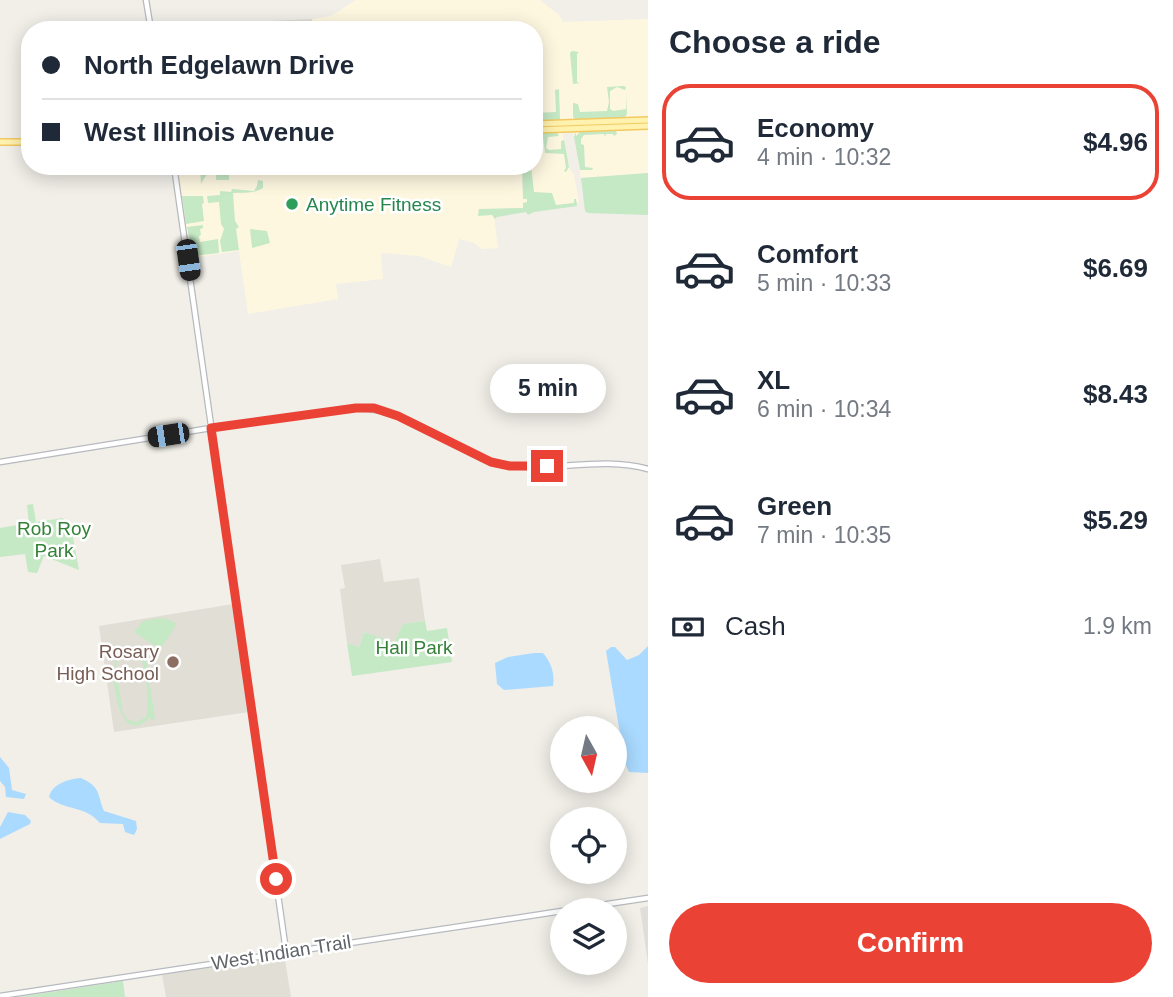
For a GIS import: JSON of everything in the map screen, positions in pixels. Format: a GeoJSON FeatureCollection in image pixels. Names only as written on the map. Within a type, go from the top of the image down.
{"type":"FeatureCollection","features":[{"type":"Feature","properties":{"kind":"main road"},"geometry":{"type":"LineString","coordinates":[[543,124],[648,120]]}},
{"type":"Feature","properties":{"kind":"main road"},"geometry":{"type":"LineString","coordinates":[[543,130],[648,126]]}},
{"type":"Feature","properties":{"kind":"main road"},"geometry":{"type":"LineString","coordinates":[[0,142],[21,142]]}},
{"type":"Feature","properties":{"kind":"street"},"geometry":{"type":"LineString","coordinates":[[146,0],[149,21]]}},
{"type":"Feature","properties":{"kind":"street"},"geometry":{"type":"LineString","coordinates":[[175,175],[286,951]]}},
{"type":"Feature","properties":{"kind":"street"},"geometry":{"type":"LineString","coordinates":[[0,462],[211,428],[356,408],[374,408],[398,416],[491,462],[522,467],[607,463],[648,469]]}},
{"type":"Feature","properties":{"kind":"street"},"geometry":{"type":"LineString","coordinates":[[627,901],[648,898]]}},
{"type":"Feature","properties":{"kind":"street","name":"West Indian Trail"},"geometry":{"type":"LineString","coordinates":[[0,996],[550,913]]}},
{"type":"Feature","properties":{"kind":"shaded area"},"geometry":{"type":"Polygon","coordinates":[[[356,0],[540,0],[560,16],[563,22],[648,19],[648,119],[543,122],[543,21],[312,21],[331,16],[356,0]]]}},
{"type":"Feature","properties":{"kind":"shaded area"},"geometry":{"type":"Polygon","coordinates":[[[312,19],[312,21],[267,21],[312,19]]]}},
{"type":"Feature","properties":{"kind":"shaded area"},"geometry":{"type":"Polygon","coordinates":[[[648,128],[648,173],[581,178],[573,130],[648,128]]]}},
{"type":"Feature","properties":{"kind":"shaded area"},"geometry":{"type":"Polygon","coordinates":[[[563,131],[579,202],[494,216],[498,248],[482,249],[474,243],[459,239],[451,267],[419,256],[381,253],[383,279],[336,284],[338,299],[248,314],[239,251],[190,258],[177,175],[543,175],[543,132],[563,131]]]}},
{"type":"Feature","properties":{"kind":"shaded area"},"geometry":{"type":"Polygon","coordinates":[[[380,559],[384,582],[419,578],[425,621],[403,624],[394,643],[364,632],[359,647],[347,643],[340,589],[345,588],[341,565],[380,559]]]}},
{"type":"Feature","properties":{"kind":"shaded area","name":"Rosary High School"},"geometry":{"type":"Polygon","coordinates":[[[233,604],[249,712],[114,732],[99,626],[233,604]]]}},
{"type":"Feature","properties":{"kind":"shaded area"},"geometry":{"type":"Polygon","coordinates":[[[648,906],[648,964],[640,908],[648,906]]]}},
{"type":"Feature","properties":{"kind":"shaded area"},"geometry":{"type":"Polygon","coordinates":[[[284,954],[291,997],[166,997],[162,975],[284,954]]]}},
{"type":"Feature","properties":{"kind":"green space"},"geometry":{"type":"Polygon","coordinates":[[[579,52],[577,82],[580,83],[573,84],[570,53],[579,52]]]}},
{"type":"Feature","properties":{"kind":"green space"},"geometry":{"type":"Polygon","coordinates":[[[624,86],[626,87],[625,90],[617,87],[610,91],[610,109],[613,111],[626,109],[626,94],[627,114],[624,119],[577,121],[573,117],[573,103],[578,104],[580,112],[607,111],[607,87],[624,86]]]}},
{"type":"Feature","properties":{"kind":"green space"},"geometry":{"type":"Polygon","coordinates":[[[559,89],[560,119],[543,121],[543,113],[556,112],[555,90],[559,89]]]}},
{"type":"Feature","properties":{"kind":"green space"},"geometry":{"type":"Polygon","coordinates":[[[556,131],[559,136],[548,137],[546,148],[549,150],[561,149],[563,133],[569,167],[566,172],[564,154],[545,153],[543,132],[556,131]]]}},
{"type":"Feature","properties":{"kind":"green space"},"geometry":{"type":"Polygon","coordinates":[[[616,131],[614,136],[584,135],[581,144],[584,145],[585,167],[593,168],[580,170],[574,137],[576,132],[576,136],[580,132],[616,131]]]}},
{"type":"Feature","properties":{"kind":"green space"},"geometry":{"type":"Polygon","coordinates":[[[648,173],[648,215],[585,211],[581,178],[648,173]]]}},
{"type":"Feature","properties":{"kind":"green space"},"geometry":{"type":"Polygon","coordinates":[[[216,175],[229,175],[229,180],[216,180],[216,175]]]}},
{"type":"Feature","properties":{"kind":"green space"},"geometry":{"type":"Polygon","coordinates":[[[522,175],[532,175],[534,192],[552,193],[556,205],[574,203],[576,199],[577,206],[495,219],[492,215],[478,216],[479,209],[523,208],[527,199],[523,199],[522,175]]]}},
{"type":"Feature","properties":{"kind":"green space"},"geometry":{"type":"Polygon","coordinates":[[[258,180],[263,181],[263,188],[260,190],[252,192],[233,193],[235,221],[239,227],[236,229],[239,250],[222,252],[220,241],[224,229],[219,202],[208,203],[207,196],[220,195],[220,191],[231,192],[232,189],[254,191],[258,180]]]}},
{"type":"Feature","properties":{"kind":"green space"},"geometry":{"type":"Polygon","coordinates":[[[182,196],[203,196],[204,221],[186,224],[182,196]]]}},
{"type":"Feature","properties":{"kind":"green space"},"geometry":{"type":"Polygon","coordinates":[[[203,225],[200,229],[200,242],[218,239],[219,253],[193,256],[187,227],[203,225]]]}},
{"type":"Feature","properties":{"kind":"green space"},"geometry":{"type":"Polygon","coordinates":[[[250,229],[267,231],[270,243],[252,248],[250,229]]]}},
{"type":"Feature","properties":{"kind":"green space","name":"Rob Roy Park"},"geometry":{"type":"Polygon","coordinates":[[[33,504],[36,522],[63,518],[72,532],[79,570],[44,556],[37,573],[28,572],[25,554],[0,557],[0,528],[29,523],[27,505],[33,504]]]}},
{"type":"Feature","properties":{"kind":"green space"},"geometry":{"type":"Polygon","coordinates":[[[159,618],[177,624],[161,648],[134,632],[143,621],[159,618]]]}},
{"type":"Feature","properties":{"kind":"green space","name":"Hall Park"},"geometry":{"type":"Polygon","coordinates":[[[425,621],[427,631],[447,628],[452,662],[352,676],[347,643],[359,647],[364,632],[394,642],[403,624],[425,621]]]}},
{"type":"Feature","properties":{"kind":"green space"},"geometry":{"type":"Polygon","coordinates":[[[129,649],[145,652],[155,719],[151,720],[150,717],[139,725],[130,724],[123,716],[115,690],[115,662],[118,654],[129,649]],[[129,652],[119,657],[116,668],[123,714],[128,720],[137,722],[146,717],[147,687],[142,661],[135,653],[129,652]]]}},
{"type":"Feature","properties":{"kind":"green space"},"geometry":{"type":"Polygon","coordinates":[[[123,981],[125,997],[19,997],[123,981]]]}},
{"type":"Feature","properties":{"kind":"water"},"geometry":{"type":"Polygon","coordinates":[[[648,646],[648,773],[629,772],[627,768],[627,716],[617,716],[606,651],[615,647],[627,660],[639,655],[648,646]]]}},
{"type":"Feature","properties":{"kind":"water"},"geometry":{"type":"Polygon","coordinates":[[[543,653],[548,660],[553,673],[553,686],[504,690],[497,684],[495,663],[508,657],[543,653]]]}},
{"type":"Feature","properties":{"kind":"water"},"geometry":{"type":"Polygon","coordinates":[[[0,757],[9,768],[12,790],[26,794],[24,799],[6,797],[5,787],[0,781],[0,757]]]}},
{"type":"Feature","properties":{"kind":"water"},"geometry":{"type":"Polygon","coordinates":[[[81,778],[95,788],[104,811],[136,821],[137,829],[134,835],[125,832],[123,824],[100,823],[88,813],[49,797],[53,789],[61,783],[81,778]]]}},
{"type":"Feature","properties":{"kind":"water"},"geometry":{"type":"Polygon","coordinates":[[[8,812],[25,815],[31,821],[0,839],[0,827],[8,812]]]}},
{"type":"Feature","properties":{"kind":"place","name":"Anytime Fitness"},"geometry":{"type":"Point","coordinates":[292,204]}},
{"type":"Feature","properties":{"kind":"place","name":"Rosary High School"},"geometry":{"type":"Point","coordinates":[173,662]}},
{"type":"Feature","properties":{"kind":"route"},"geometry":{"type":"LineString","coordinates":[[276,879],[211,428],[356,408],[374,408],[398,416],[491,462],[522,467],[547,466]]}}]}
